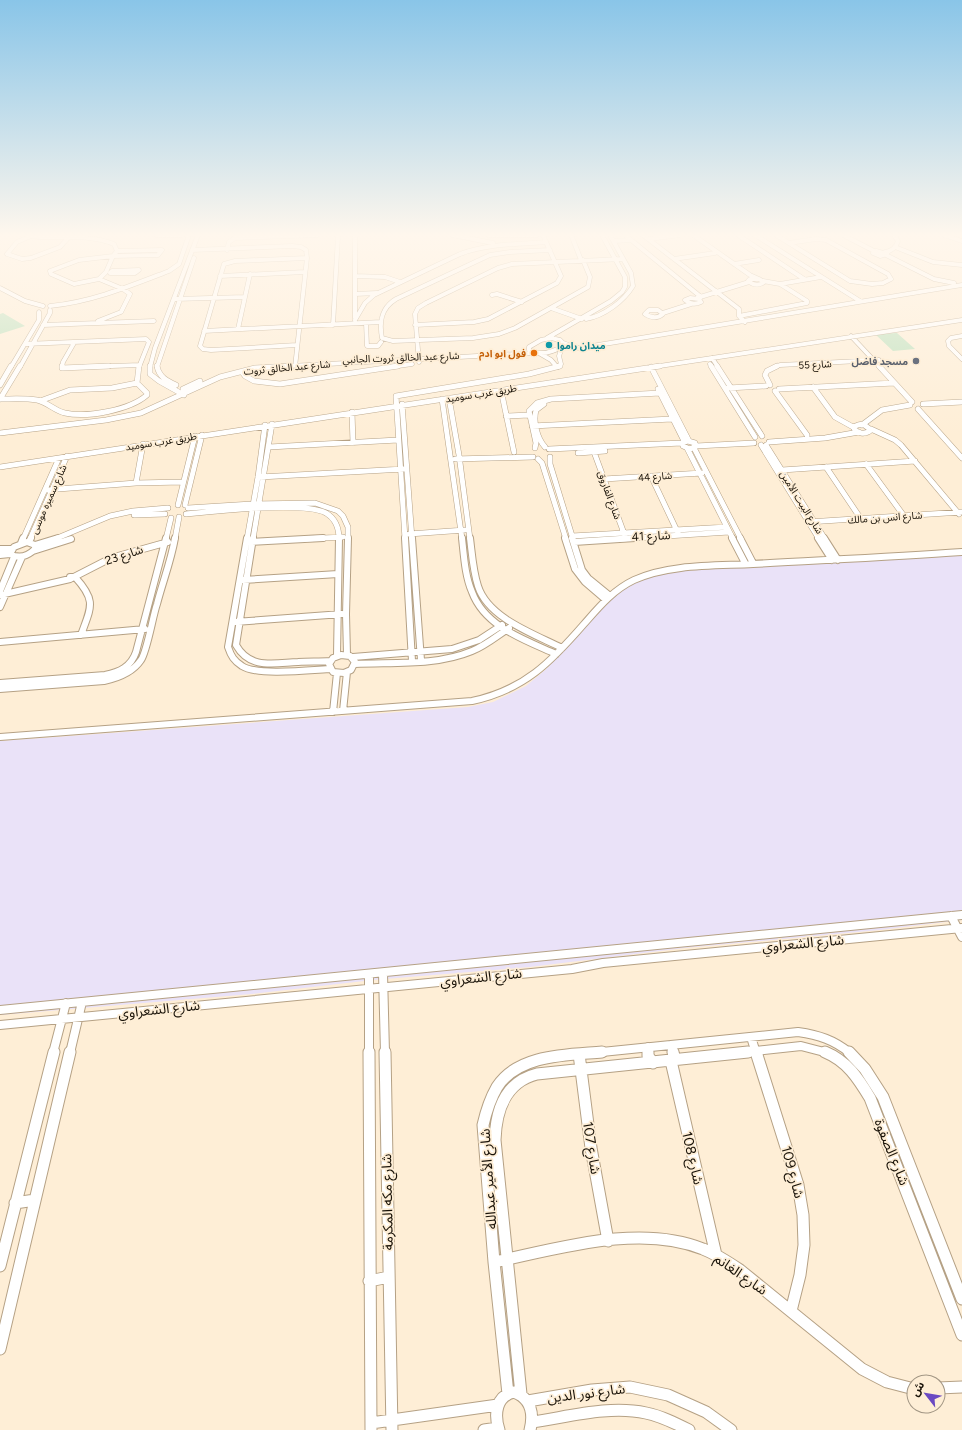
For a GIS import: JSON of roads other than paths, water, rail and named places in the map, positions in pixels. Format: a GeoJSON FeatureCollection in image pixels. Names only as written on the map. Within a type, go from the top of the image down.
{"type":"FeatureCollection","features":[{"type":"Feature","properties":{"kind":"street"},"geometry":{"type":"LineString","coordinates":[[17,302],[38,311],[65,306],[83,305],[90,302]]}},
{"type":"Feature","properties":{"kind":"street"},"geometry":{"type":"LineString","coordinates":[[28,302],[51,308]]}},
{"type":"Feature","properties":{"kind":"street"},"geometry":{"type":"LineString","coordinates":[[116,320],[121,316],[121,312],[126,302]]}},
{"type":"Feature","properties":{"kind":"street"},"geometry":{"type":"LineString","coordinates":[[172,302],[149,369],[154,378],[184,392]]}},
{"type":"Feature","properties":{"kind":"street"},"geometry":{"type":"LineString","coordinates":[[178,302],[156,368],[164,379],[184,392]]}},
{"type":"Feature","properties":{"kind":"street"},"geometry":{"type":"LineString","coordinates":[[213,302],[200,346],[206,350],[295,345]]}},
{"type":"Feature","properties":{"kind":"street"},"geometry":{"type":"LineString","coordinates":[[238,329],[244,302]]}},
{"type":"Feature","properties":{"kind":"street"},"geometry":{"type":"LineString","coordinates":[[194,389],[202,388],[229,375],[293,364],[300,302]]}},
{"type":"Feature","properties":{"kind":"street"},"geometry":{"type":"LineString","coordinates":[[333,325],[334,302]]}},
{"type":"Feature","properties":{"kind":"street"},"geometry":{"type":"LineString","coordinates":[[355,302],[355,322]]}},
{"type":"Feature","properties":{"kind":"street"},"geometry":{"type":"LineString","coordinates":[[355,322],[367,302]]}},
{"type":"Feature","properties":{"kind":"street"},"geometry":{"type":"LineString","coordinates":[[383,341],[381,322],[383,310],[391,302]]}},
{"type":"Feature","properties":{"kind":"street"},"geometry":{"type":"LineString","coordinates":[[242,372],[244,376],[254,382],[262,384],[280,384],[413,364],[421,359],[417,325],[419,312],[424,307],[435,302]]}},
{"type":"Feature","properties":{"kind":"street"},"geometry":{"type":"LineString","coordinates":[[417,325],[483,321],[522,302]]}},
{"type":"Feature","properties":{"kind":"street"},"geometry":{"type":"LineString","coordinates":[[366,323],[366,342],[480,337],[499,334],[515,328],[562,302]]}},
{"type":"Feature","properties":{"kind":"street"},"geometry":{"type":"LineString","coordinates":[[544,340],[606,302]]}},
{"type":"Feature","properties":{"kind":"street"},"geometry":{"type":"LineString","coordinates":[[551,308],[582,318],[592,318],[619,302]]}},
{"type":"Feature","properties":{"kind":"street"},"geometry":{"type":"LineString","coordinates":[[683,302],[658,310],[647,311],[645,314],[657,318],[663,313],[691,304],[699,304],[701,302]]}},
{"type":"Feature","properties":{"kind":"street"},"geometry":{"type":"LineString","coordinates":[[686,302],[691,304]]}},
{"type":"Feature","properties":{"kind":"street"},"geometry":{"type":"LineString","coordinates":[[730,302],[740,310],[746,309]]}},
{"type":"Feature","properties":{"kind":"street"},"geometry":{"type":"LineString","coordinates":[[735,302],[746,309],[770,317]]}},
{"type":"Feature","properties":{"kind":"street"},"geometry":{"type":"LineString","coordinates":[[739,316],[807,303],[807,302]]}},
{"type":"Feature","properties":{"kind":"street"},"geometry":{"type":"LineString","coordinates":[[544,340],[562,343],[573,347],[586,347],[745,322],[856,302]]}},
{"type":"Feature","properties":{"kind":"street"},"geometry":{"type":"LineString","coordinates":[[0,384],[25,344],[38,320],[38,311],[43,306]]}},
{"type":"Feature","properties":{"kind":"street"},"geometry":{"type":"LineString","coordinates":[[51,308],[50,313],[34,344],[20,363],[0,399],[40,401],[72,389],[73,392],[106,391],[112,388],[137,383]]}},
{"type":"Feature","properties":{"kind":"street"},"geometry":{"type":"LineString","coordinates":[[658,310],[663,313]]}},
{"type":"Feature","properties":{"kind":"street"},"geometry":{"type":"LineString","coordinates":[[739,316],[740,310]]}},
{"type":"Feature","properties":{"kind":"street"},"geometry":{"type":"LineString","coordinates":[[108,321],[121,312]]}},
{"type":"Feature","properties":{"kind":"street"},"geometry":{"type":"LineString","coordinates":[[739,316],[745,322]]}},
{"type":"Feature","properties":{"kind":"street"},"geometry":{"type":"LineString","coordinates":[[412,661],[400,405],[396,396],[529,374],[562,365],[558,356],[562,343],[561,335],[582,318]]}},
{"type":"Feature","properties":{"kind":"street"},"geometry":{"type":"LineString","coordinates":[[90,324],[103,319],[122,322],[154,321]]}},
{"type":"Feature","properties":{"kind":"street"},"geometry":{"type":"LineString","coordinates":[[43,326],[90,324],[116,320],[122,322]]}},
{"type":"Feature","properties":{"kind":"street","name":"طريق غرب سوميد"},"geometry":{"type":"LineString","coordinates":[[0,467],[265,425],[962,320]]}},
{"type":"Feature","properties":{"kind":"street"},"geometry":{"type":"LineString","coordinates":[[204,331],[333,325],[355,322],[381,322]]}},
{"type":"Feature","properties":{"kind":"street"},"geometry":{"type":"LineString","coordinates":[[851,336],[876,360]]}},
{"type":"Feature","properties":{"kind":"street"},"geometry":{"type":"LineString","coordinates":[[857,336],[895,382],[962,451]]}},
{"type":"Feature","properties":{"kind":"street"},"geometry":{"type":"LineString","coordinates":[[961,357],[948,343],[949,339],[962,337]]}},
{"type":"Feature","properties":{"kind":"street"},"geometry":{"type":"LineString","coordinates":[[25,344],[145,339],[149,342],[140,365],[137,383]]}},
{"type":"Feature","properties":{"kind":"street","name":"شارع عبد الخالق ثروت"},"geometry":{"type":"LineString","coordinates":[[421,359],[446,359],[504,353],[544,340]]}},
{"type":"Feature","properties":{"kind":"street"},"geometry":{"type":"LineString","coordinates":[[74,343],[62,368],[140,365]]}},
{"type":"Feature","properties":{"kind":"street","name":"شارع عبد الخالق ثروت"},"geometry":{"type":"LineString","coordinates":[[0,433],[106,420],[141,413],[230,371],[257,366],[421,359],[504,353],[537,353],[553,351],[562,343]]}},
{"type":"Feature","properties":{"kind":"street"},"geometry":{"type":"LineString","coordinates":[[532,345],[529,350],[548,358],[557,367]]}},
{"type":"Feature","properties":{"kind":"street"},"geometry":{"type":"LineString","coordinates":[[709,358],[766,443]]}},
{"type":"Feature","properties":{"kind":"street","name":"شارع 55"},"geometry":{"type":"LineString","coordinates":[[768,387],[765,375],[767,371],[780,365],[876,360]]}},
{"type":"Feature","properties":{"kind":"street"},"geometry":{"type":"LineString","coordinates":[[13,363],[20,363]]}},
{"type":"Feature","properties":{"kind":"street","name":"شارع عبد الخالق ثروت"},"geometry":{"type":"LineString","coordinates":[[0,428],[120,414],[142,409],[194,389],[220,377],[242,370],[293,364]]}},
{"type":"Feature","properties":{"kind":"street"},"geometry":{"type":"LineString","coordinates":[[649,367],[672,419],[689,444],[698,473],[730,529],[753,563]]}},
{"type":"Feature","properties":{"kind":"street"},"geometry":{"type":"LineString","coordinates":[[730,390],[768,387],[777,389],[895,382]]}},
{"type":"Feature","properties":{"kind":"street"},"geometry":{"type":"LineString","coordinates":[[40,401],[58,411],[68,414],[110,410],[146,398],[147,392],[137,383]]}},
{"type":"Feature","properties":{"kind":"street"},"geometry":{"type":"LineString","coordinates":[[815,386],[835,417],[854,427],[859,432]]}},
{"type":"Feature","properties":{"kind":"street"},"geometry":{"type":"LineString","coordinates":[[777,389],[806,435]]}},
{"type":"Feature","properties":{"kind":"street"},"geometry":{"type":"LineString","coordinates":[[500,390],[514,452]]}},
{"type":"Feature","properties":{"kind":"street"},"geometry":{"type":"LineString","coordinates":[[730,390],[754,439],[766,443],[825,438],[859,432],[867,433],[877,418],[886,413],[918,406],[962,406]]}},
{"type":"Feature","properties":{"kind":"street"},"geometry":{"type":"LineString","coordinates":[[608,598],[585,574],[581,566],[550,464],[553,452],[541,443],[529,415],[529,411],[532,407],[543,400],[662,395]]}},
{"type":"Feature","properties":{"kind":"street"},"geometry":{"type":"LineString","coordinates":[[662,395],[706,472],[745,564]]}},
{"type":"Feature","properties":{"kind":"street"},"geometry":{"type":"LineString","coordinates":[[607,397],[546,403],[541,405],[536,411],[534,426],[536,443],[535,454],[542,463],[565,540],[578,574],[585,582],[608,598]]}},
{"type":"Feature","properties":{"kind":"street"},"geometry":{"type":"LineString","coordinates":[[449,398],[459,457],[475,575],[479,592],[491,609],[510,622],[562,648]]}},
{"type":"Feature","properties":{"kind":"street"},"geometry":{"type":"LineString","coordinates":[[442,399],[468,583],[473,598],[483,612],[503,628],[556,654]]}},
{"type":"Feature","properties":{"kind":"street"},"geometry":{"type":"LineString","coordinates":[[766,443],[854,427],[862,424],[882,410],[962,402]]}},
{"type":"Feature","properties":{"kind":"street"},"geometry":{"type":"LineString","coordinates":[[400,405],[398,438],[412,532],[421,660]]}},
{"type":"Feature","properties":{"kind":"street"},"geometry":{"type":"LineString","coordinates":[[918,406],[962,458]]}},
{"type":"Feature","properties":{"kind":"street"},"geometry":{"type":"LineString","coordinates":[[352,412],[353,441]]}},
{"type":"Feature","properties":{"kind":"street"},"geometry":{"type":"LineString","coordinates":[[506,416],[529,415]]}},
{"type":"Feature","properties":{"kind":"street"},"geometry":{"type":"LineString","coordinates":[[534,426],[672,419]]}},
{"type":"Feature","properties":{"kind":"street"},"geometry":{"type":"LineString","coordinates":[[272,424],[270,445],[255,506],[228,647],[232,658],[243,667],[250,670],[347,672]]}},
{"type":"Feature","properties":{"kind":"street"},"geometry":{"type":"LineString","coordinates":[[862,424],[896,446],[912,461],[958,514]]}},
{"type":"Feature","properties":{"kind":"street"},"geometry":{"type":"LineString","coordinates":[[262,475],[265,425]]}},
{"type":"Feature","properties":{"kind":"street"},"geometry":{"type":"LineString","coordinates":[[0,689],[104,681],[126,674],[136,667],[142,659],[149,630],[176,540],[179,517],[186,509],[202,435]]}},
{"type":"Feature","properties":{"kind":"street"},"geometry":{"type":"LineString","coordinates":[[0,607],[12,553],[20,543],[32,546],[62,543],[94,526],[113,519],[166,511],[178,505],[196,436]]}},
{"type":"Feature","properties":{"kind":"street"},"geometry":{"type":"LineString","coordinates":[[450,458],[514,452],[551,457],[564,453],[594,452],[754,439],[762,436]]}},
{"type":"Feature","properties":{"kind":"street"},"geometry":{"type":"LineString","coordinates":[[270,445],[398,438]]}},
{"type":"Feature","properties":{"kind":"street","name":"شارع البيت الأمين"},"geometry":{"type":"LineString","coordinates":[[766,443],[813,524]]}},
{"type":"Feature","properties":{"kind":"street","name":"شارع البيت الأمين"},"geometry":{"type":"LineString","coordinates":[[766,443],[835,560]]}},
{"type":"Feature","properties":{"kind":"street"},"geometry":{"type":"LineString","coordinates":[[137,481],[143,444]]}},
{"type":"Feature","properties":{"kind":"street"},"geometry":{"type":"LineString","coordinates":[[459,457],[535,454],[547,448],[689,444]]}},
{"type":"Feature","properties":{"kind":"street","name":"شارع الفاروق"},"geometry":{"type":"LineString","coordinates":[[594,452],[625,535]]}},
{"type":"Feature","properties":{"kind":"street","name":"شارع سميره موسى"},"geometry":{"type":"LineString","coordinates":[[32,546],[53,488],[67,456]]}},
{"type":"Feature","properties":{"kind":"street","name":"شارع سميره موسى"},"geometry":{"type":"LineString","coordinates":[[20,543],[59,458]]}},
{"type":"Feature","properties":{"kind":"street"},"geometry":{"type":"LineString","coordinates":[[782,470],[912,461]]}},
{"type":"Feature","properties":{"kind":"street"},"geometry":{"type":"LineString","coordinates":[[866,464],[904,516]]}},
{"type":"Feature","properties":{"kind":"street"},"geometry":{"type":"LineString","coordinates":[[262,475],[403,467]]}},
{"type":"Feature","properties":{"kind":"street"},"geometry":{"type":"LineString","coordinates":[[826,467],[861,519]]}},
{"type":"Feature","properties":{"kind":"street","name":"شارع 44"},"geometry":{"type":"LineString","coordinates":[[604,479],[706,472]]}},
{"type":"Feature","properties":{"kind":"street"},"geometry":{"type":"LineString","coordinates":[[651,476],[678,532]]}},
{"type":"Feature","properties":{"kind":"street"},"geometry":{"type":"LineString","coordinates":[[46,488],[137,481],[184,480]]}},
{"type":"Feature","properties":{"kind":"street"},"geometry":{"type":"LineString","coordinates":[[178,505],[186,509],[293,505],[313,506],[331,508],[343,516],[348,527],[346,614],[352,659],[347,672],[343,711]]}},
{"type":"Feature","properties":{"kind":"street"},"geometry":{"type":"LineString","coordinates":[[242,580],[236,645],[238,651],[249,660],[269,664],[330,662],[337,655],[339,530],[335,521],[326,513],[313,506]]}},
{"type":"Feature","properties":{"kind":"street"},"geometry":{"type":"LineString","coordinates":[[0,683],[114,673],[130,664],[134,658],[142,631],[171,518],[166,511]]}},
{"type":"Feature","properties":{"kind":"street","name":"شارع انس بن مالك"},"geometry":{"type":"LineString","coordinates":[[813,524],[958,514]]}},
{"type":"Feature","properties":{"kind":"street","name":"شارع انس بن مالك"},"geometry":{"type":"LineString","coordinates":[[813,524],[904,516],[958,514]]}},
{"type":"Feature","properties":{"kind":"street"},"geometry":{"type":"LineString","coordinates":[[171,518],[179,517]]}},
{"type":"Feature","properties":{"kind":"street"},"geometry":{"type":"LineString","coordinates":[[405,532],[469,528]]}},
{"type":"Feature","properties":{"kind":"street","name":"شارع 41"},"geometry":{"type":"LineString","coordinates":[[565,540],[730,529]]}},
{"type":"Feature","properties":{"kind":"street"},"geometry":{"type":"LineString","coordinates":[[249,542],[348,537]]}},
{"type":"Feature","properties":{"kind":"street","name":"شارع 23"},"geometry":{"type":"LineString","coordinates":[[3,593],[76,576],[114,556],[176,540]]}},
{"type":"Feature","properties":{"kind":"street"},"geometry":{"type":"LineString","coordinates":[[3,593],[22,557],[32,546]]}},
{"type":"Feature","properties":{"kind":"street"},"geometry":{"type":"LineString","coordinates":[[0,550],[22,557]]}},
{"type":"Feature","properties":{"kind":"street"},"geometry":{"type":"LineString","coordinates":[[0,737],[465,702],[487,698],[520,684],[533,675],[562,648],[608,598],[627,583],[650,573],[662,570],[753,563],[835,560],[962,552]]}},
{"type":"Feature","properties":{"kind":"street"},"geometry":{"type":"LineString","coordinates":[[0,555],[12,553]]}},
{"type":"Feature","properties":{"kind":"street"},"geometry":{"type":"LineString","coordinates":[[339,560],[348,559]]}},
{"type":"Feature","properties":{"kind":"street"},"geometry":{"type":"LineString","coordinates":[[242,580],[338,574]]}},
{"type":"Feature","properties":{"kind":"street"},"geometry":{"type":"LineString","coordinates":[[76,576],[88,591],[91,601],[86,635]]}},
{"type":"Feature","properties":{"kind":"street"},"geometry":{"type":"LineString","coordinates":[[232,622],[346,614]]}},
{"type":"Feature","properties":{"kind":"street"},"geometry":{"type":"LineString","coordinates":[[337,655],[352,659],[412,661],[447,658],[465,653],[481,646],[510,622]]}},
{"type":"Feature","properties":{"kind":"street"},"geometry":{"type":"LineString","coordinates":[[352,659],[443,650],[479,640],[503,628]]}},
{"type":"Feature","properties":{"kind":"street"},"geometry":{"type":"LineString","coordinates":[[0,642],[86,635],[96,636],[149,630]]}},
{"type":"Feature","properties":{"kind":"street"},"geometry":{"type":"LineString","coordinates":[[330,662],[334,671],[333,712]]}},
{"type":"Feature","properties":{"kind":"street","name":"شارع الشعراوي"},"geometry":{"type":"LineString","coordinates":[[0,1010],[962,915]]}},
{"type":"Feature","properties":{"kind":"street"},"geometry":{"type":"LineString","coordinates":[[951,916],[961,931]]}},
{"type":"Feature","properties":{"kind":"street","name":"شارع الشعراوي"},"geometry":{"type":"LineString","coordinates":[[0,1025],[572,968],[603,963],[683,955],[961,931]]}},
{"type":"Feature","properties":{"kind":"street","name":"شارع مكه المكرمة"},"geometry":{"type":"LineString","coordinates":[[383,973],[392,1426]]}},
{"type":"Feature","properties":{"kind":"street","name":"شارع مكه المكرمة"},"geometry":{"type":"LineString","coordinates":[[369,974],[369,1281],[371,1427]]}},
{"type":"Feature","properties":{"kind":"street"},"geometry":{"type":"LineString","coordinates":[[0,1349],[82,1002]]}},
{"type":"Feature","properties":{"kind":"street"},"geometry":{"type":"LineString","coordinates":[[0,1266],[66,1003]]}},
{"type":"Feature","properties":{"kind":"street","name":"شارع الصفوة"},"geometry":{"type":"LineString","coordinates":[[751,1037],[798,1032],[823,1036],[847,1050],[868,1071],[883,1097],[962,1298]]}},
{"type":"Feature","properties":{"kind":"street","name":"شارع الأمير عبدالله"},"geometry":{"type":"LineString","coordinates":[[508,1394],[483,1141],[483,1125],[486,1111],[498,1085],[513,1071],[530,1062],[551,1057],[751,1037]]}},
{"type":"Feature","properties":{"kind":"street","name":"شارع 109"},"geometry":{"type":"LineString","coordinates":[[751,1037],[798,1186],[803,1215],[804,1245],[800,1275],[791,1311]]}},
{"type":"Feature","properties":{"kind":"street","name":"شارع 108"},"geometry":{"type":"LineString","coordinates":[[671,1045],[673,1061],[716,1255]]}},
{"type":"Feature","properties":{"kind":"street","name":"شارع الصفوة"},"geometry":{"type":"LineString","coordinates":[[755,1050],[801,1046],[822,1049],[842,1060],[859,1077],[870,1098],[962,1334]]}},
{"type":"Feature","properties":{"kind":"street"},"geometry":{"type":"LineString","coordinates":[[648,1048],[648,1056],[653,1063]]}},
{"type":"Feature","properties":{"kind":"street","name":"شارع الأمير عبدالله"},"geometry":{"type":"LineString","coordinates":[[531,1426],[532,1413],[525,1398],[507,1260],[495,1140],[495,1122],[500,1105],[508,1091],[520,1081],[534,1074],[673,1061],[755,1050]]}},
{"type":"Feature","properties":{"kind":"street","name":"شارع 107"},"geometry":{"type":"LineString","coordinates":[[579,1054],[591,1148],[608,1241]]}},
{"type":"Feature","properties":{"kind":"street"},"geometry":{"type":"LineString","coordinates":[[486,1111],[498,1113]]}},
{"type":"Feature","properties":{"kind":"street"},"geometry":{"type":"LineString","coordinates":[[15,1203],[35,1200]]}},
{"type":"Feature","properties":{"kind":"street","name":"شارع الغانم"},"geometry":{"type":"LineString","coordinates":[[494,1262],[608,1241],[649,1237],[689,1243],[716,1255],[738,1269],[864,1371],[894,1385],[906,1387]]}},
{"type":"Feature","properties":{"kind":"street"},"geometry":{"type":"LineString","coordinates":[[369,1281],[388,1277]]}},
{"type":"Feature","properties":{"kind":"street","name":"شارع نور الدين"},"geometry":{"type":"LineString","coordinates":[[508,1394],[514,1392],[525,1398],[630,1387],[668,1395],[706,1412],[731,1430]]}},
{"type":"Feature","properties":{"kind":"street"},"geometry":{"type":"LineString","coordinates":[[946,1388],[962,1387]]}},
{"type":"Feature","properties":{"kind":"street"},"geometry":{"type":"LineString","coordinates":[[484,1430],[498,1429],[496,1414],[498,1405],[504,1396],[508,1394]]}},
{"type":"Feature","properties":{"kind":"street"},"geometry":{"type":"LineString","coordinates":[[371,1427],[392,1426],[498,1405]]}},
{"type":"Feature","properties":{"kind":"street","name":"شارع نور الدين"},"geometry":{"type":"LineString","coordinates":[[531,1426],[596,1413],[631,1411],[667,1419],[689,1430]]}},
{"type":"Feature","properties":{"kind":"place","name":"ميدان راموا"},"geometry":{"type":"Point","coordinates":[549,345]}},
{"type":"Feature","properties":{"kind":"place","name":"فول ابو ادم"},"geometry":{"type":"Point","coordinates":[534,353]}},
{"type":"Feature","properties":{"kind":"place","name":"مسجد فاضل"},"geometry":{"type":"Point","coordinates":[916,361]}}]}
